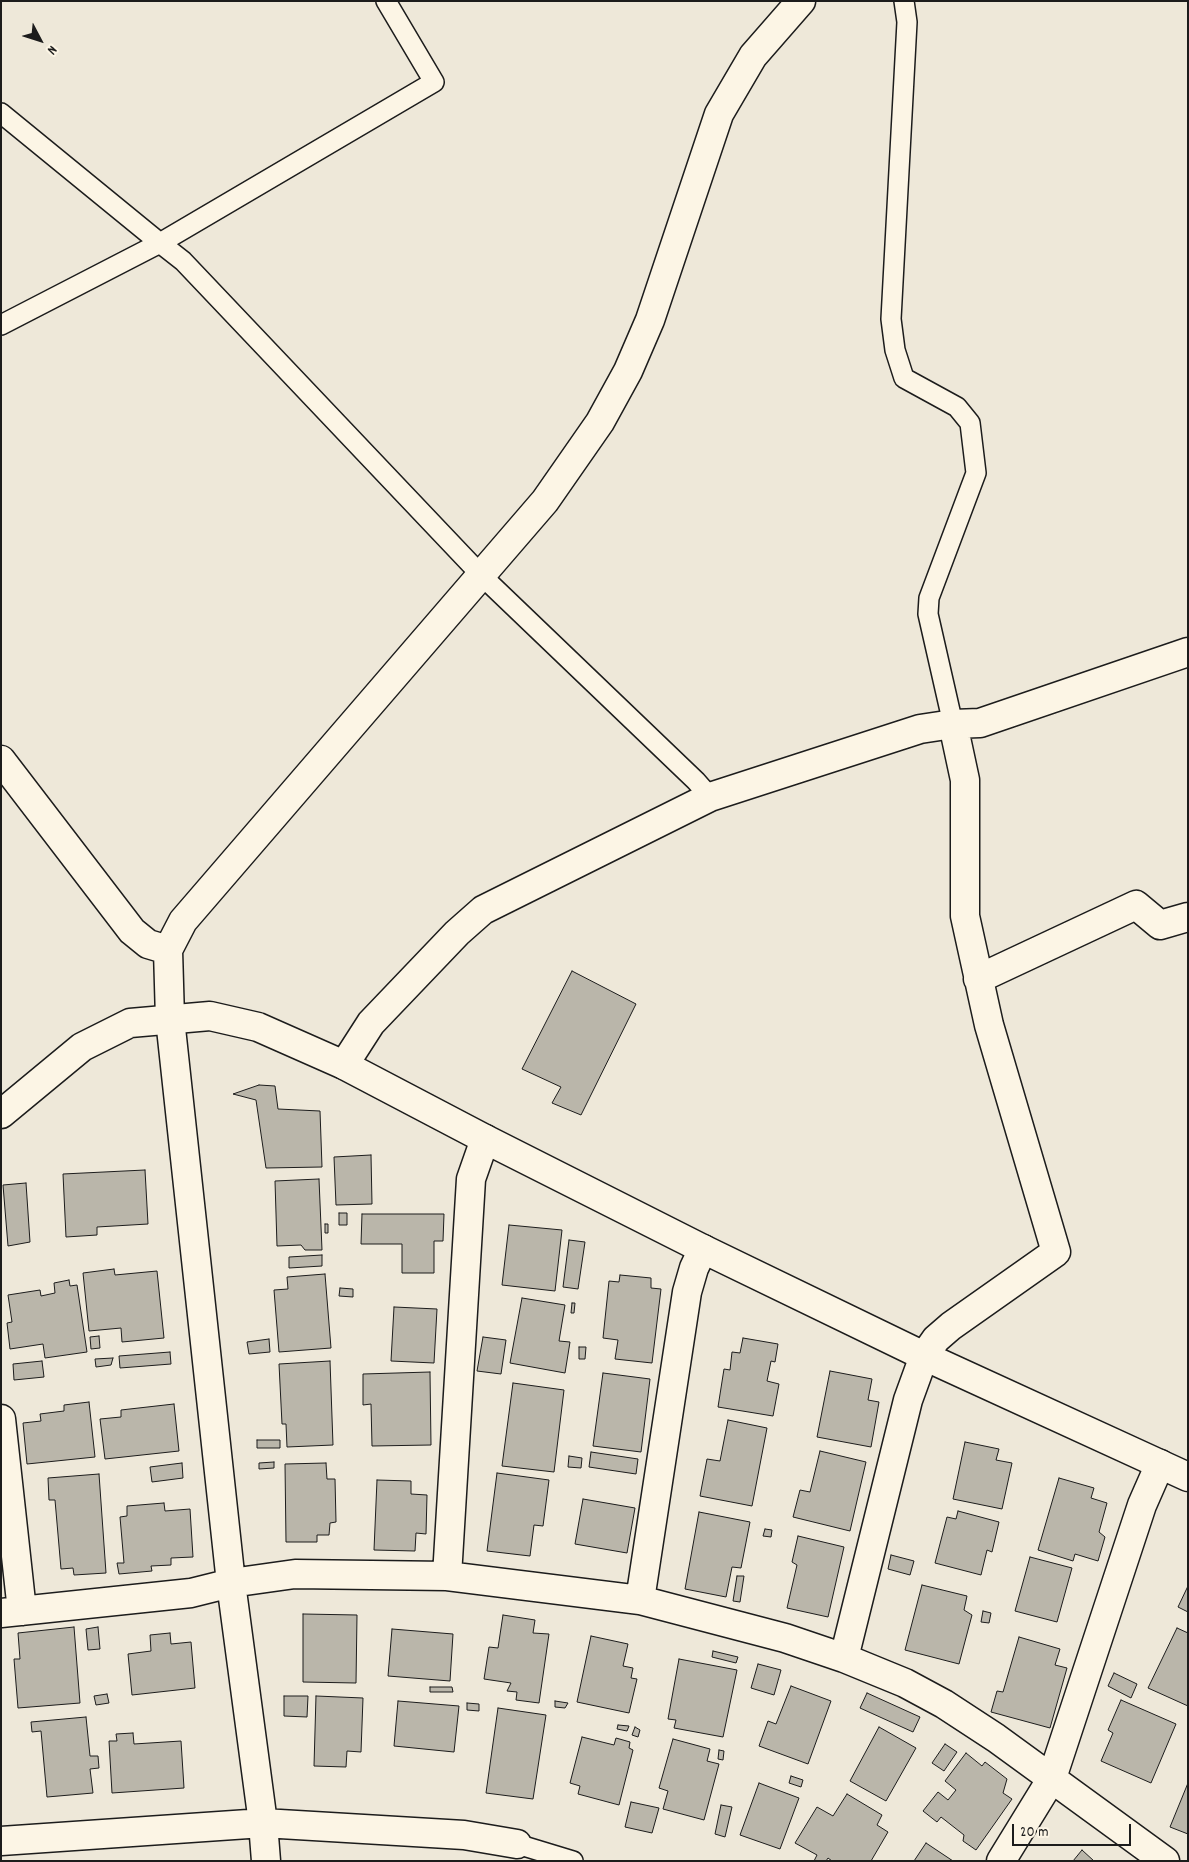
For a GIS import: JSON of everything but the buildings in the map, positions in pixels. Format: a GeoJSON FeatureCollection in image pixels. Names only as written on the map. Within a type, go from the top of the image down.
{"type":"FeatureCollection","features":[{"type":"Feature","properties":{"kind":"street"},"geometry":{"type":"LineString","coordinates":[[266,1861],[263,1823],[231,1583],[170,1020],[168,950],[184,921],[545,501],[600,422],[628,372],[650,320],[719,114],[753,56],[801,1]]}},
{"type":"Feature","properties":{"kind":"street"},"geometry":{"type":"LineString","coordinates":[[344,1065],[371,1023],[458,933],[483,910],[710,797],[920,729],[953,724],[980,723],[1188,652]]}},
{"type":"Feature","properties":{"kind":"street"},"geometry":{"type":"LineString","coordinates":[[844,1658],[908,1400],[924,1356],[936,1339],[951,1326],[1056,1252],[989,1026],[965,916],[965,780],[953,724]]}},
{"type":"Feature","properties":{"kind":"street"},"geometry":{"type":"LineString","coordinates":[[1,760],[132,932],[148,944],[168,950]]}},
{"type":"Feature","properties":{"kind":"street"},"geometry":{"type":"LineString","coordinates":[[978,979],[1136,905],[1160,925],[1188,917]]}},
{"type":"Feature","properties":{"kind":"street"},"geometry":{"type":"LineString","coordinates":[[1,1114],[82,1047],[130,1023],[210,1016],[258,1027],[344,1065],[485,1139],[704,1249],[924,1356],[1188,1476]]}},
{"type":"Feature","properties":{"kind":"street"},"geometry":{"type":"LineString","coordinates":[[447,1576],[471,1178],[485,1139]]}},
{"type":"Feature","properties":{"kind":"street"},"geometry":{"type":"LineString","coordinates":[[640,1600],[687,1292],[694,1268],[704,1249]]}},
{"type":"Feature","properties":{"kind":"street"},"geometry":{"type":"LineString","coordinates":[[1,1420],[12,1612],[191,1593],[231,1583],[295,1574],[447,1576],[640,1600],[785,1638],[844,1658],[905,1683],[944,1704],[1052,1778],[1165,1861]]}},
{"type":"Feature","properties":{"kind":"street"},"geometry":{"type":"LineString","coordinates":[[1001,1861],[1052,1778],[1142,1506],[1160,1464]]}},
{"type":"Feature","properties":{"kind":"street"},"geometry":{"type":"LineString","coordinates":[[1,1841],[263,1823],[464,1835],[517,1844]]}},
{"type":"Feature","properties":{"kind":"lane"},"geometry":{"type":"LineString","coordinates":[[1,325],[160,243],[434,82],[386,1]]}},
{"type":"Feature","properties":{"kind":"lane"},"geometry":{"type":"LineString","coordinates":[[904,1],[907,22],[891,319],[894,350],[904,378],[957,407],[970,422],[976,473],[929,598],[928,614],[953,724]]}},
{"type":"Feature","properties":{"kind":"lane"},"geometry":{"type":"LineString","coordinates":[[1,113],[183,261],[482,576],[696,781],[710,797]]}},
{"type":"Feature","properties":{"kind":"lane"},"geometry":{"type":"LineString","coordinates":[[517,1844],[572,1861]]}}]}
